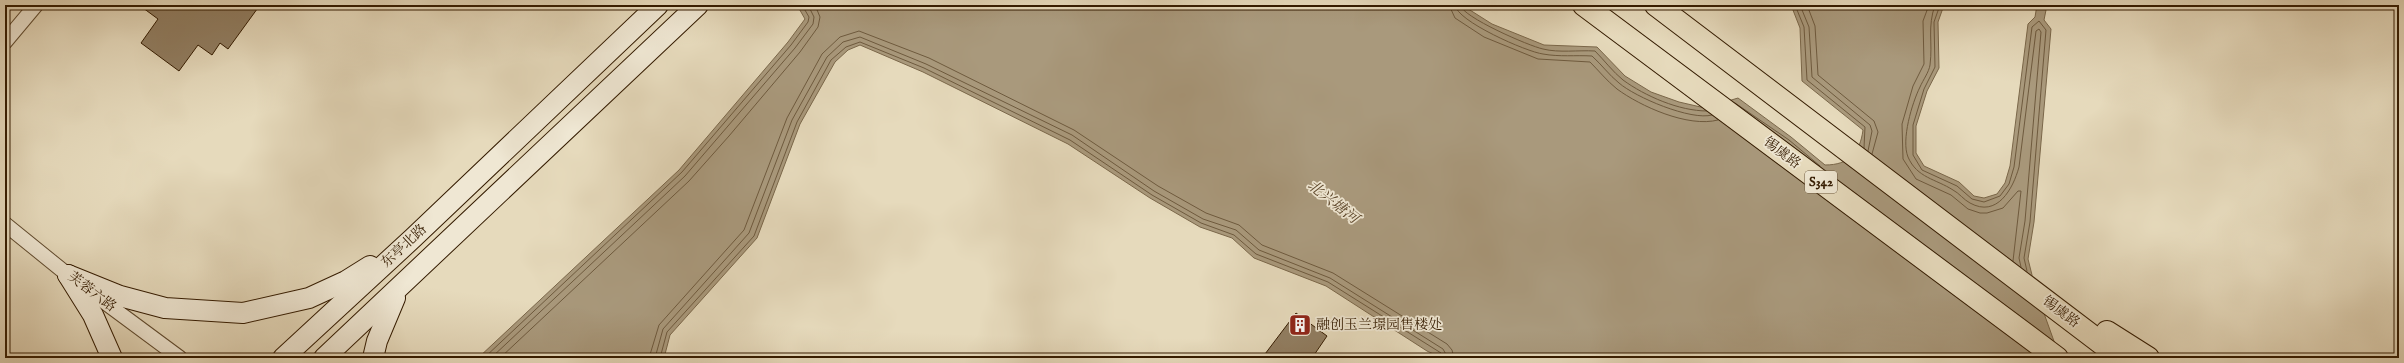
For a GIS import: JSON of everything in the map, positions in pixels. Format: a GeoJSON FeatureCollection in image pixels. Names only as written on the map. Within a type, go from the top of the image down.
{"type":"FeatureCollection","features":[{"type":"Feature","properties":{"kind":"main road","name":"东亭北路"},"geometry":{"type":"LineString","coordinates":[[283,358],[413,238],[658,5]]}},
{"type":"Feature","properties":{"kind":"main road","name":"东亭北路"},"geometry":{"type":"LineString","coordinates":[[324,358],[401,288],[698,5]]}},
{"type":"Feature","properties":{"kind":"main road","name":"锡虞路"},"geometry":{"type":"LineString","coordinates":[[1584,5],[2057,358]]}},
{"type":"Feature","properties":{"kind":"main road","name":"锡虞路"},"geometry":{"type":"LineString","coordinates":[[1656,5],[2121,358]]}},
{"type":"Feature","properties":{"kind":"main road"},"geometry":{"type":"LineString","coordinates":[[68,275],[120,296],[165,308],[244,313],[309,298],[346,281],[413,238]]}},
{"type":"Feature","properties":{"kind":"main road"},"geometry":{"type":"LineString","coordinates":[[1979,250],[2148,358]]}},
{"type":"Feature","properties":{"kind":"main road"},"geometry":{"type":"LineString","coordinates":[[68,275],[93,315],[112,358]]}},
{"type":"Feature","properties":{"kind":"main road"},"geometry":{"type":"LineString","coordinates":[[373,358],[387,313],[401,288]]}},
{"type":"Feature","properties":{"kind":"street"},"geometry":{"type":"LineString","coordinates":[[5,42],[36,5]]}},
{"type":"Feature","properties":{"kind":"street","name":"芙蓉六路"},"geometry":{"type":"LineString","coordinates":[[5,224],[68,275],[180,358]]}},
{"type":"Feature","properties":{"kind":"water","name":"北兴塘河"},"geometry":{"type":"Polygon","coordinates":[[[797,5],[1462,5],[1492,24],[1544,45],[1597,47],[1625,76],[1651,92],[1679,102],[1705,108],[1738,98],[1791,137],[1825,165],[1841,163],[1852,156],[1859,145],[1863,130],[1802,81],[1800,28],[1791,5],[1944,5],[1938,22],[1939,68],[1927,91],[1916,126],[1916,153],[1924,166],[1959,182],[1974,196],[1984,198],[1997,194],[2005,183],[2010,166],[2028,24],[2035,17],[2037,5],[2047,5],[2044,20],[2051,29],[2034,222],[2028,259],[2036,291],[2060,358],[1442,358],[1427,351],[1326,286],[1254,258],[1232,238],[1200,227],[1150,198],[1068,144],[923,72],[860,45],[848,50],[835,62],[800,124],[757,238],[670,335],[664,358],[478,358],[679,170],[788,42],[805,19],[797,5]]]}},
{"type":"Feature","properties":{"kind":"building"},"geometry":{"type":"Polygon","coordinates":[[[139,5],[260,5],[228,49],[220,43],[212,55],[198,45],[179,71],[141,43],[158,19],[139,5]]]}},
{"type":"Feature","properties":{"kind":"building","name":"融创玉兰璟园售楼处"},"geometry":{"type":"Polygon","coordinates":[[[1296,313],[1327,336],[1312,358],[1262,358],[1296,313]]]}},
{"type":"Feature","properties":{"kind":"place","name":"融创玉兰璟园售楼处"},"geometry":{"type":"Point","coordinates":[1300,325]}}]}
